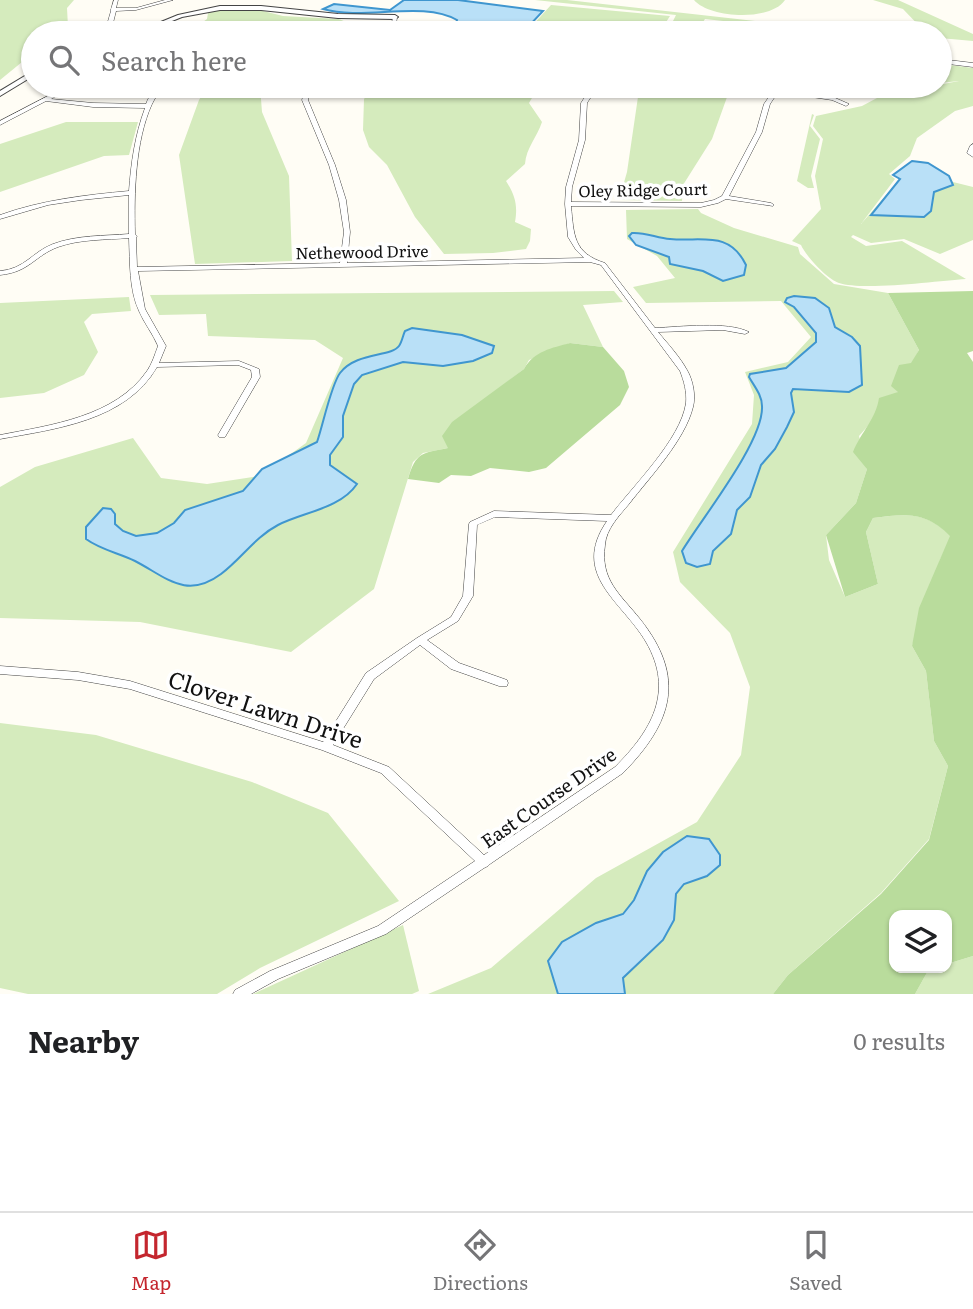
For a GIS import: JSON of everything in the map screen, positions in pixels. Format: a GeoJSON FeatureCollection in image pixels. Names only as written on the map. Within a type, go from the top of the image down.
{"type":"FeatureCollection","features":[{"type":"Feature","properties":{"kind":"street"},"geometry":{"type":"LineString","coordinates":[[110,21],[116,0]]}},
{"type":"Feature","properties":{"kind":"street"},"geometry":{"type":"LineString","coordinates":[[112,10],[136,9],[171,0]]}},
{"type":"Feature","properties":{"kind":"street"},"geometry":{"type":"LineString","coordinates":[[167,21],[180,16],[231,8],[261,8],[338,16],[395,17],[394,21]]}},
{"type":"Feature","properties":{"kind":"street"},"geometry":{"type":"LineString","coordinates":[[952,62],[973,65]]}},
{"type":"Feature","properties":{"kind":"street"},"geometry":{"type":"LineString","coordinates":[[0,94],[21,81]]}},
{"type":"Feature","properties":{"kind":"street"},"geometry":{"type":"LineString","coordinates":[[0,123],[50,98]]}},
{"type":"Feature","properties":{"kind":"street"},"geometry":{"type":"LineString","coordinates":[[0,437],[62,424],[100,411],[136,390],[157,365],[162,346],[139,305],[131,192],[132,171],[149,98]]}},
{"type":"Feature","properties":{"kind":"street"},"geometry":{"type":"LineString","coordinates":[[306,98],[321,134],[345,214],[347,233],[343,265]]}},
{"type":"Feature","properties":{"kind":"street","name":"East Course Drive"},"geometry":{"type":"LineString","coordinates":[[239,994],[274,975],[382,930],[619,770],[638,753],[656,727],[665,699],[664,672],[655,647],[638,622],[611,596],[600,572],[600,542],[613,518],[683,425],[690,405],[690,388],[684,371],[603,264],[590,260],[571,237],[569,187],[582,140],[584,103],[587,98]]}},
{"type":"Feature","properties":{"kind":"street","name":"Oley Ridge Court"},"geometry":{"type":"LineString","coordinates":[[568,204],[701,205],[716,202],[725,197],[759,132],[767,104],[772,98]]}},
{"type":"Feature","properties":{"kind":"street"},"geometry":{"type":"LineString","coordinates":[[825,98],[846,104]]}},
{"type":"Feature","properties":{"kind":"street"},"geometry":{"type":"LineString","coordinates":[[47,100],[93,105],[146,106]]}},
{"type":"Feature","properties":{"kind":"street"},"geometry":{"type":"LineString","coordinates":[[973,146],[970,153],[973,155]]}},
{"type":"Feature","properties":{"kind":"street"},"geometry":{"type":"LineString","coordinates":[[0,217],[21,209],[62,200],[131,192]]}},
{"type":"Feature","properties":{"kind":"street"},"geometry":{"type":"LineString","coordinates":[[725,197],[771,205]]}},
{"type":"Feature","properties":{"kind":"street"},"geometry":{"type":"LineString","coordinates":[[0,273],[25,268],[43,252],[62,243],[134,236]]}},
{"type":"Feature","properties":{"kind":"street","name":"Nethewood Drive"},"geometry":{"type":"LineString","coordinates":[[135,269],[590,260]]}},
{"type":"Feature","properties":{"kind":"street"},"geometry":{"type":"LineString","coordinates":[[654,330],[723,328],[745,332]]}},
{"type":"Feature","properties":{"kind":"street"},"geometry":{"type":"LineString","coordinates":[[157,365],[239,363],[255,369],[256,377],[222,435]]}},
{"type":"Feature","properties":{"kind":"street"},"geometry":{"type":"LineString","coordinates":[[326,747],[370,676],[420,639],[455,620],[468,596],[473,524],[494,514],[613,518]]}},
{"type":"Feature","properties":{"kind":"street"},"geometry":{"type":"LineString","coordinates":[[420,639],[454,666],[503,683]]}},
{"type":"Feature","properties":{"kind":"street","name":"Clover Lawn Drive"},"geometry":{"type":"LineString","coordinates":[[0,670],[78,676],[130,685],[326,747],[385,770],[484,863]]}},
{"type":"Feature","properties":{"kind":"green space"},"geometry":{"type":"Polygon","coordinates":[[[0,0],[74,0],[67,8],[68,21],[21,21],[21,63],[0,80],[0,0]]]}},
{"type":"Feature","properties":{"kind":"green space"},"geometry":{"type":"Polygon","coordinates":[[[535,0],[567,0],[755,21],[673,21],[676,15],[535,0]]]}},
{"type":"Feature","properties":{"kind":"green space"},"geometry":{"type":"Polygon","coordinates":[[[694,0],[785,0],[767,12],[740,15],[712,11],[694,0]]]}},
{"type":"Feature","properties":{"kind":"green space"},"geometry":{"type":"Polygon","coordinates":[[[873,0],[898,0],[944,21],[914,21],[903,9],[873,0]]]}},
{"type":"Feature","properties":{"kind":"green space"},"geometry":{"type":"Polygon","coordinates":[[[551,5],[670,16],[667,21],[536,21],[551,5]]]}},
{"type":"Feature","properties":{"kind":"green space"},"geometry":{"type":"Polygon","coordinates":[[[220,10],[263,11],[283,16],[344,21],[204,21],[208,13],[220,10]]]}},
{"type":"Feature","properties":{"kind":"green space"},"geometry":{"type":"Polygon","coordinates":[[[952,24],[973,34],[973,41],[952,39],[952,24]]]}},
{"type":"Feature","properties":{"kind":"green space"},"geometry":{"type":"Polygon","coordinates":[[[952,65],[973,68],[973,106],[955,111],[917,138],[910,156],[889,174],[895,179],[861,224],[900,179],[893,175],[910,164],[921,162],[949,176],[949,181],[973,187],[973,240],[940,254],[904,239],[871,243],[853,235],[851,237],[866,246],[902,241],[966,279],[865,286],[834,281],[817,267],[801,245],[792,241],[821,209],[815,176],[823,139],[813,126],[816,116],[862,106],[877,98],[952,98],[952,82],[959,81],[952,82],[952,65]]]}},
{"type":"Feature","properties":{"kind":"green space"},"geometry":{"type":"Polygon","coordinates":[[[261,98],[262,112],[289,176],[292,261],[195,264],[179,155],[199,100],[261,98]]]}},
{"type":"Feature","properties":{"kind":"green space"},"geometry":{"type":"Polygon","coordinates":[[[532,98],[529,103],[542,122],[527,153],[525,164],[506,181],[515,200],[515,222],[531,229],[526,249],[444,254],[415,217],[387,165],[369,147],[363,130],[364,99],[532,98]]]}},
{"type":"Feature","properties":{"kind":"green space"},"geometry":{"type":"Polygon","coordinates":[[[638,98],[727,98],[712,139],[683,185],[682,201],[619,200],[627,172],[638,98]]]}},
{"type":"Feature","properties":{"kind":"green space"},"geometry":{"type":"Polygon","coordinates":[[[812,114],[814,115],[810,126],[820,139],[811,176],[814,188],[808,188],[797,181],[812,114]]]}},
{"type":"Feature","properties":{"kind":"green space"},"geometry":{"type":"Polygon","coordinates":[[[66,122],[138,122],[129,155],[104,156],[0,192],[0,144],[66,122]]]}},
{"type":"Feature","properties":{"kind":"green space"},"geometry":{"type":"Polygon","coordinates":[[[698,209],[701,213],[734,228],[798,247],[800,254],[834,284],[888,293],[919,350],[898,392],[859,436],[867,469],[856,503],[826,535],[829,560],[845,597],[878,584],[866,532],[873,518],[906,515],[924,518],[951,536],[940,560],[912,646],[926,671],[934,741],[948,766],[929,839],[881,893],[788,975],[773,994],[428,994],[491,968],[596,878],[697,822],[741,755],[750,687],[730,633],[680,582],[673,552],[752,424],[754,395],[745,372],[788,362],[811,337],[781,301],[646,303],[633,287],[675,278],[657,256],[627,239],[626,210],[698,209]]]}},
{"type":"Feature","properties":{"kind":"green space"},"geometry":{"type":"Polygon","coordinates":[[[614,291],[623,302],[583,305],[603,347],[570,343],[529,360],[524,369],[494,392],[448,448],[423,453],[413,462],[374,589],[291,652],[140,622],[0,618],[0,487],[35,467],[133,438],[161,478],[207,484],[260,476],[306,443],[343,358],[315,340],[208,336],[206,314],[159,315],[150,295],[614,291]]]}},
{"type":"Feature","properties":{"kind":"green space"},"geometry":{"type":"Polygon","coordinates":[[[973,291],[973,351],[967,353],[973,362],[973,956],[952,962],[952,910],[889,910],[889,973],[927,973],[915,994],[773,994],[788,975],[881,894],[929,840],[948,766],[934,741],[926,671],[912,646],[919,608],[950,536],[923,518],[905,515],[873,518],[866,532],[878,584],[845,597],[826,535],[856,503],[867,469],[853,452],[875,412],[879,398],[898,392],[891,386],[899,365],[911,363],[919,350],[888,293],[973,291]]]}},
{"type":"Feature","properties":{"kind":"green space"},"geometry":{"type":"Polygon","coordinates":[[[129,297],[131,311],[92,314],[84,322],[98,352],[84,375],[44,393],[0,398],[0,303],[129,297]]]}},
{"type":"Feature","properties":{"kind":"green space"},"geometry":{"type":"Polygon","coordinates":[[[570,343],[603,347],[624,371],[629,387],[620,405],[546,468],[529,472],[490,468],[471,476],[451,475],[439,483],[408,479],[414,463],[421,455],[448,448],[442,436],[452,422],[524,369],[538,354],[570,343]]]}},
{"type":"Feature","properties":{"kind":"green space"},"geometry":{"type":"Polygon","coordinates":[[[0,723],[96,735],[252,782],[328,813],[399,901],[260,968],[217,994],[28,994],[0,988],[0,723]]]}},
{"type":"Feature","properties":{"kind":"green space"},"geometry":{"type":"Polygon","coordinates":[[[403,925],[419,991],[412,994],[253,994],[403,925]]]}},
{"type":"Feature","properties":{"kind":"green space"},"geometry":{"type":"Polygon","coordinates":[[[973,956],[973,994],[915,994],[927,973],[952,973],[952,962],[973,956]]]}},
{"type":"Feature","properties":{"kind":"water"},"geometry":{"type":"Polygon","coordinates":[[[404,0],[458,0],[543,11],[534,21],[457,21],[443,14],[427,12],[356,13],[323,9],[334,4],[390,10],[404,0]]]}},
{"type":"Feature","properties":{"kind":"water"},"geometry":{"type":"Polygon","coordinates":[[[912,161],[928,163],[949,176],[953,185],[934,192],[931,211],[924,217],[871,215],[900,179],[893,175],[912,161]]]}},
{"type":"Feature","properties":{"kind":"water"},"geometry":{"type":"Polygon","coordinates":[[[632,233],[670,239],[723,242],[739,254],[746,265],[744,275],[723,281],[703,271],[670,264],[669,257],[636,245],[629,236],[632,233]]]}},
{"type":"Feature","properties":{"kind":"water"},"geometry":{"type":"Polygon","coordinates":[[[787,298],[815,298],[829,308],[835,327],[852,337],[860,346],[862,385],[849,392],[793,389],[791,393],[794,412],[775,449],[761,465],[750,497],[737,510],[731,534],[713,551],[710,564],[697,567],[686,563],[682,551],[743,459],[760,421],[762,402],[749,377],[750,374],[786,368],[816,342],[816,333],[794,307],[785,302],[787,298]]]}},
{"type":"Feature","properties":{"kind":"water"},"geometry":{"type":"Polygon","coordinates":[[[412,328],[462,335],[494,346],[492,353],[473,361],[443,366],[403,362],[362,375],[354,384],[343,416],[343,437],[330,455],[330,465],[357,484],[341,499],[278,525],[255,542],[221,574],[209,582],[197,585],[176,583],[86,539],[86,527],[103,508],[111,509],[115,514],[115,524],[123,531],[136,536],[157,533],[174,523],[185,510],[243,491],[262,469],[317,442],[333,386],[347,366],[395,349],[405,331],[412,328]]]}},
{"type":"Feature","properties":{"kind":"water"},"geometry":{"type":"Polygon","coordinates":[[[687,836],[709,839],[720,855],[720,865],[707,876],[684,884],[676,894],[674,920],[663,940],[623,978],[625,994],[558,994],[548,961],[562,942],[596,923],[623,914],[634,900],[647,871],[663,852],[687,836]]]}}]}
